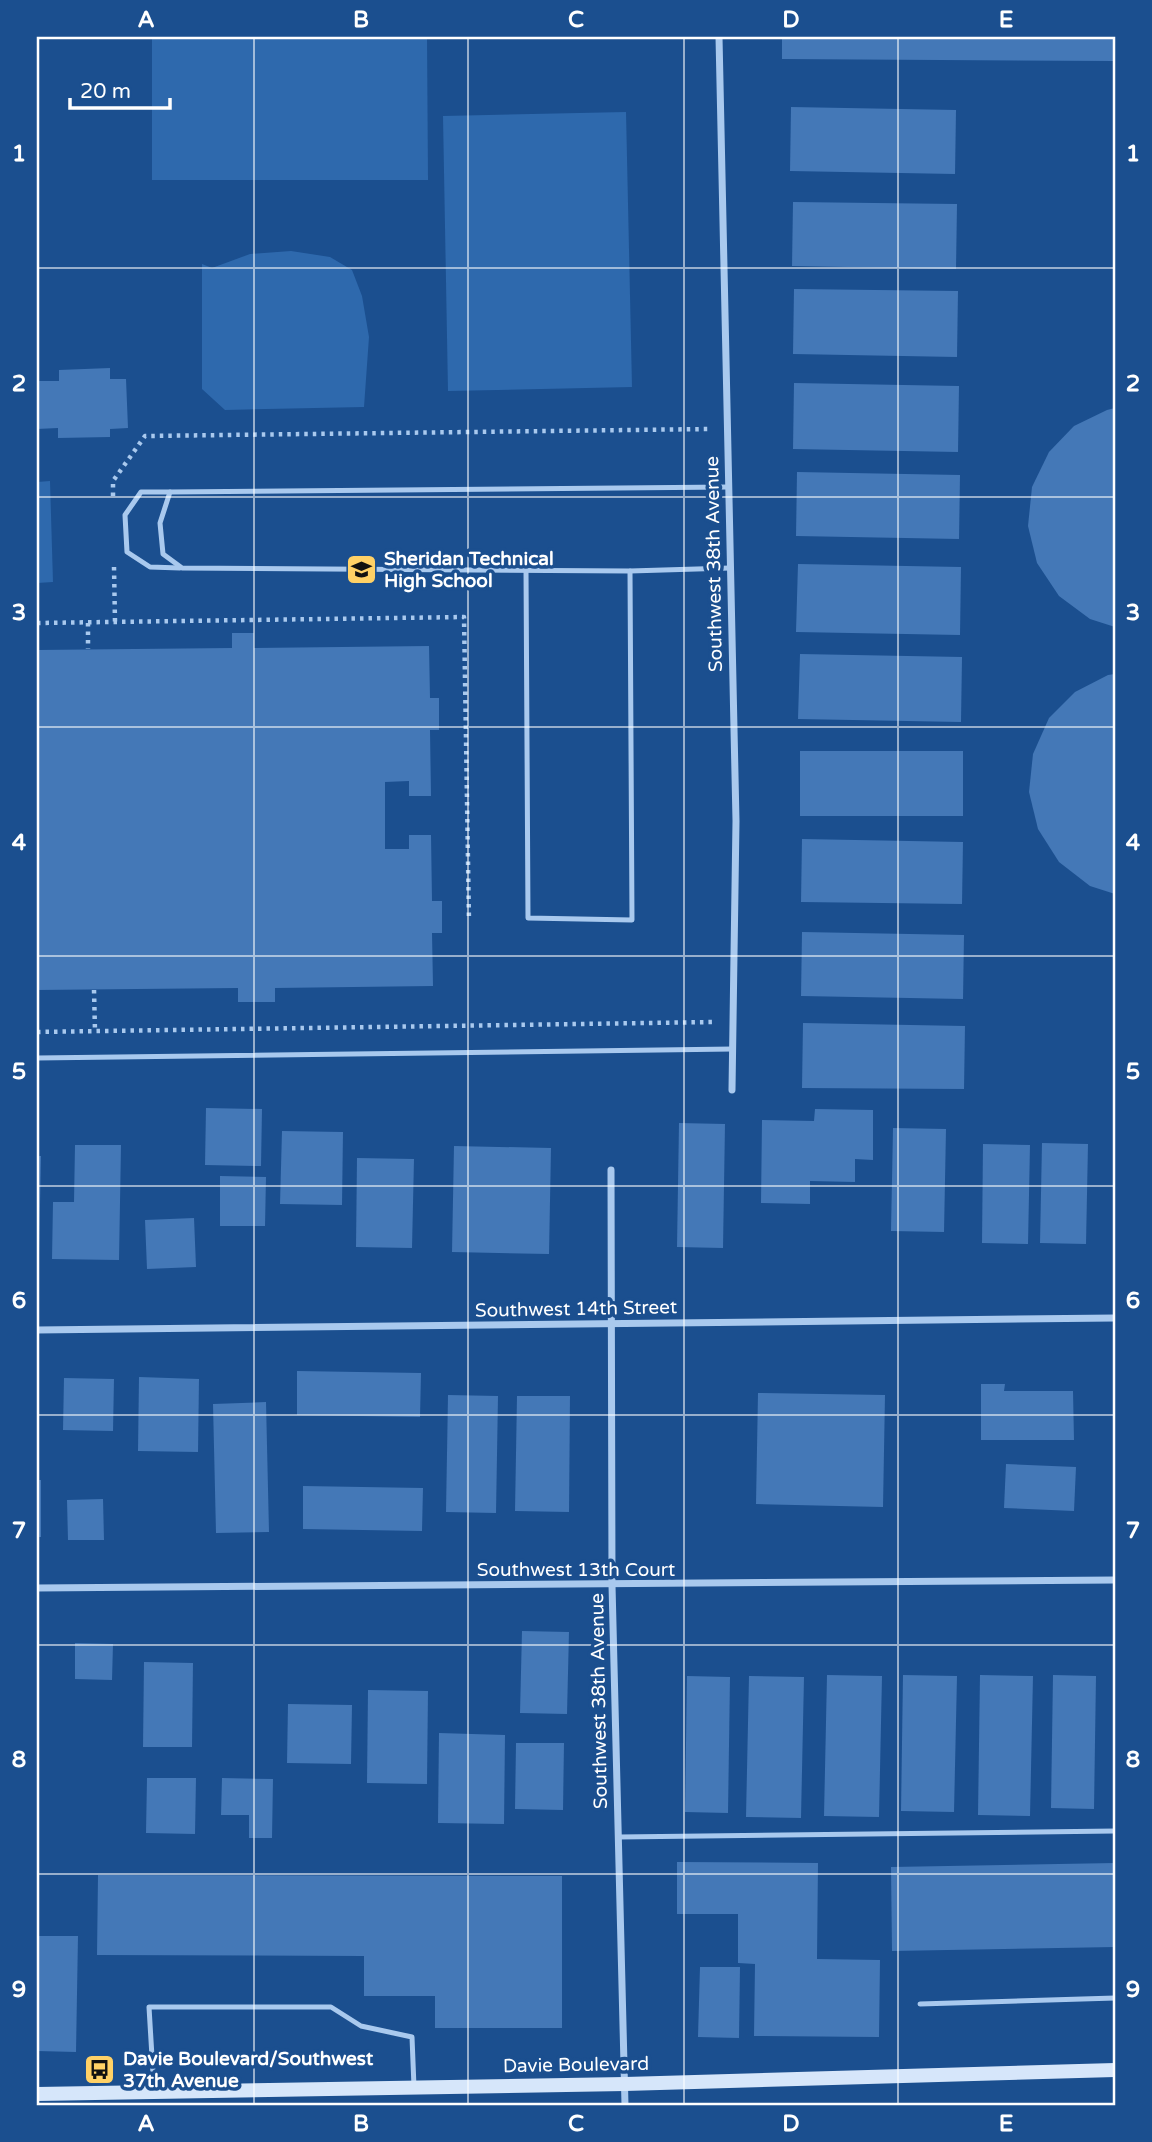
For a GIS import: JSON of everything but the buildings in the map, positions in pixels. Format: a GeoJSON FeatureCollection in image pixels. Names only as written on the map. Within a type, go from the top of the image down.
{"type":"FeatureCollection","features":[{"type":"Feature","properties":{"kind":"main road","name":"Davie Boulevard"},"geometry":{"type":"LineString","coordinates":[[37,2094],[625,2084],[1115,2070]]}},
{"type":"Feature","properties":{"kind":"street","name":"Southwest 38th Avenue"},"geometry":{"type":"LineString","coordinates":[[719,37],[736,821],[732,1090]]}},
{"type":"Feature","properties":{"kind":"street","name":"Southwest 38th Avenue"},"geometry":{"type":"LineString","coordinates":[[611,1170],[612,1586],[625,2105]]}},
{"type":"Feature","properties":{"kind":"street","name":"Southwest 14th Street"},"geometry":{"type":"LineString","coordinates":[[37,1330],[1115,1318]]}},
{"type":"Feature","properties":{"kind":"street","name":"Southwest 13th Court"},"geometry":{"type":"LineString","coordinates":[[37,1588],[612,1586],[1115,1580]]}},
{"type":"Feature","properties":{"kind":"lane"},"geometry":{"type":"LineString","coordinates":[[729,487],[141,492],[125,515],[127,552],[150,567],[630,571],[730,568]]}},
{"type":"Feature","properties":{"kind":"lane"},"geometry":{"type":"LineString","coordinates":[[170,492],[160,523],[163,554],[182,568]]}},
{"type":"Feature","properties":{"kind":"lane"},"geometry":{"type":"LineString","coordinates":[[526,569],[528,918],[632,920],[630,571]]}},
{"type":"Feature","properties":{"kind":"lane"},"geometry":{"type":"LineString","coordinates":[[37,1058],[733,1049]]}},
{"type":"Feature","properties":{"kind":"lane"},"geometry":{"type":"LineString","coordinates":[[618,1837],[1115,1830]]}},
{"type":"Feature","properties":{"kind":"lane"},"geometry":{"type":"LineString","coordinates":[[920,2004],[1115,1998]]}},
{"type":"Feature","properties":{"kind":"lane"},"geometry":{"type":"LineString","coordinates":[[154,2092],[149,2007],[331,2007],[361,2026],[412,2037],[414,2087]]}},
{"type":"Feature","properties":{"kind":"path"},"geometry":{"type":"LineString","coordinates":[[113,506],[113,481],[145,436],[727,429]]}},
{"type":"Feature","properties":{"kind":"path"},"geometry":{"type":"LineString","coordinates":[[114,558],[115,622]]}},
{"type":"Feature","properties":{"kind":"path"},"geometry":{"type":"LineString","coordinates":[[37,623],[464,617],[469,921]]}},
{"type":"Feature","properties":{"kind":"path"},"geometry":{"type":"LineString","coordinates":[[88,622],[88,649]]}},
{"type":"Feature","properties":{"kind":"path"},"geometry":{"type":"LineString","coordinates":[[94,990],[95,1031]]}},
{"type":"Feature","properties":{"kind":"path"},"geometry":{"type":"LineString","coordinates":[[37,1032],[733,1022]]}},
{"type":"Feature","properties":{"kind":"shaded area"},"geometry":{"type":"Polygon","coordinates":[[[152,37],[427,37],[428,180],[152,180],[152,37]]]}},
{"type":"Feature","properties":{"kind":"shaded area"},"geometry":{"type":"Polygon","coordinates":[[[626,112],[632,387],[448,391],[443,116],[626,112]]]}},
{"type":"Feature","properties":{"kind":"shaded area"},"geometry":{"type":"Polygon","coordinates":[[[291,251],[330,257],[352,270],[362,296],[369,337],[364,407],[225,410],[202,389],[202,264],[212,268],[250,254],[291,251]]]}},
{"type":"Feature","properties":{"kind":"shaded area"},"geometry":{"type":"Polygon","coordinates":[[[50,481],[53,582],[37,583],[37,482],[50,481]]]}},
{"type":"Feature","properties":{"kind":"place","name":"Sheridan Technical High School"},"geometry":{"type":"Point","coordinates":[361,570]}},
{"type":"Feature","properties":{"kind":"place","name":"Davie Boulevard/Southwest 37th Avenue"},"geometry":{"type":"Point","coordinates":[100,2070]}}]}
